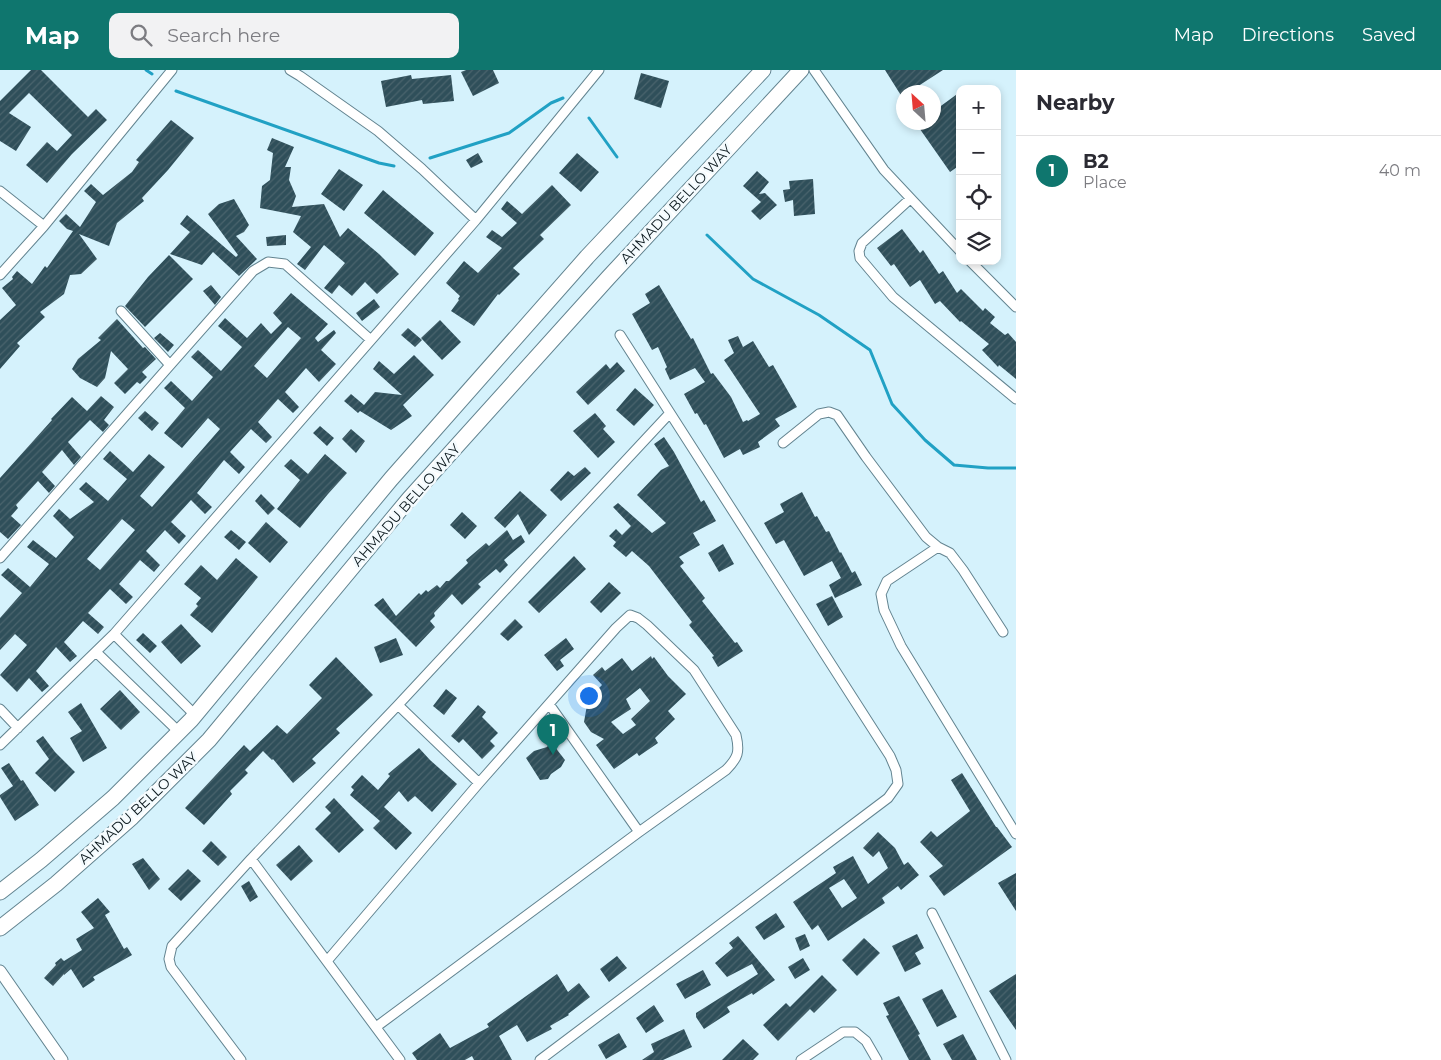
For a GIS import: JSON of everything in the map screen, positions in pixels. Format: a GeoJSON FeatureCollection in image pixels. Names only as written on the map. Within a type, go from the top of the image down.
{"type":"FeatureCollection","features":[{"type":"Feature","properties":{"kind":"main road","name":"AHMADU BELLO WAY"},"geometry":{"type":"LineString","coordinates":[[0,892],[41,860],[113,798],[195,715],[391,479],[587,257],[763,70]]}},
{"type":"Feature","properties":{"kind":"main road","name":"AHMADU BELLO WAY"},"geometry":{"type":"LineString","coordinates":[[0,928],[56,884],[132,817],[209,740],[410,499],[608,278],[801,70]]}},
{"type":"Feature","properties":{"kind":"street"},"geometry":{"type":"LineString","coordinates":[[0,275],[44,226],[172,70]]}},
{"type":"Feature","properties":{"kind":"street"},"geometry":{"type":"LineString","coordinates":[[290,70],[378,131],[476,220]]}},
{"type":"Feature","properties":{"kind":"street"},"geometry":{"type":"LineString","coordinates":[[0,745],[114,634],[476,220],[599,70]]}},
{"type":"Feature","properties":{"kind":"street"},"geometry":{"type":"LineString","coordinates":[[814,70],[884,170],[956,247]]}},
{"type":"Feature","properties":{"kind":"street"},"geometry":{"type":"LineString","coordinates":[[0,191],[44,226]]}},
{"type":"Feature","properties":{"kind":"street"},"geometry":{"type":"LineString","coordinates":[[910,199],[862,243],[859,251],[860,258],[893,297],[1016,399]]}},
{"type":"Feature","properties":{"kind":"street"},"geometry":{"type":"LineString","coordinates":[[0,558],[252,271],[268,262],[285,264],[372,340]]}},
{"type":"Feature","properties":{"kind":"street"},"geometry":{"type":"LineString","coordinates":[[974,265],[1016,307]]}},
{"type":"Feature","properties":{"kind":"street"},"geometry":{"type":"LineString","coordinates":[[121,312],[170,365]]}},
{"type":"Feature","properties":{"kind":"street"},"geometry":{"type":"LineString","coordinates":[[540,1060],[888,798],[898,784],[896,770],[890,756],[620,335]]}},
{"type":"Feature","properties":{"kind":"street"},"geometry":{"type":"LineString","coordinates":[[783,443],[819,414],[828,412],[837,415],[866,457],[926,536],[938,547],[950,553],[955,559],[1003,632]]}},
{"type":"Feature","properties":{"kind":"street"},"geometry":{"type":"LineString","coordinates":[[241,1060],[172,967],[169,958],[172,946],[251,858],[398,705],[670,413]]}},
{"type":"Feature","properties":{"kind":"street"},"geometry":{"type":"LineString","coordinates":[[938,547],[887,581],[881,594],[884,610],[910,661],[1016,834]]}},
{"type":"Feature","properties":{"kind":"street"},"geometry":{"type":"LineString","coordinates":[[327,961],[479,783],[616,628],[630,615],[648,625],[694,670],[736,735],[738,747],[735,760],[726,770],[639,832],[376,1027]]}},
{"type":"Feature","properties":{"kind":"street"},"geometry":{"type":"LineString","coordinates":[[114,634],[195,715]]}},
{"type":"Feature","properties":{"kind":"street"},"geometry":{"type":"LineString","coordinates":[[96,652],[179,732]]}},
{"type":"Feature","properties":{"kind":"street"},"geometry":{"type":"LineString","coordinates":[[549,704],[639,832]]}},
{"type":"Feature","properties":{"kind":"street"},"geometry":{"type":"LineString","coordinates":[[398,705],[479,783]]}},
{"type":"Feature","properties":{"kind":"street"},"geometry":{"type":"LineString","coordinates":[[0,709],[18,728]]}},
{"type":"Feature","properties":{"kind":"street"},"geometry":{"type":"LineString","coordinates":[[251,858],[400,1060]]}},
{"type":"Feature","properties":{"kind":"street"},"geometry":{"type":"LineString","coordinates":[[932,913],[1006,1060]]}},
{"type":"Feature","properties":{"kind":"street"},"geometry":{"type":"LineString","coordinates":[[0,971],[62,1060]]}},
{"type":"Feature","properties":{"kind":"street"},"geometry":{"type":"LineString","coordinates":[[801,1060],[844,1032],[855,1032],[866,1041],[877,1060]]}},
{"type":"Feature","properties":{"kind":"building"},"geometry":{"type":"Polygon","coordinates":[[[31,70],[41,70],[88,117],[96,109],[107,120],[72,154],[47,183],[26,165],[47,142],[57,151],[72,135],[29,93],[9,113],[31,127],[16,151],[0,141],[0,101],[31,70]]]}},
{"type":"Feature","properties":{"kind":"building"},"geometry":{"type":"Polygon","coordinates":[[[466,70],[493,70],[499,83],[473,96],[461,72],[466,70]]]}},
{"type":"Feature","properties":{"kind":"building"},"geometry":{"type":"Polygon","coordinates":[[[885,70],[943,70],[920,85],[896,85],[896,87],[885,70]]]}},
{"type":"Feature","properties":{"kind":"building"},"geometry":{"type":"Polygon","coordinates":[[[641,73],[669,81],[661,108],[634,99],[641,73]]]}},
{"type":"Feature","properties":{"kind":"building"},"geometry":{"type":"Polygon","coordinates":[[[411,75],[412,79],[451,75],[454,101],[423,104],[422,100],[386,107],[381,81],[411,75]]]}},
{"type":"Feature","properties":{"kind":"building"},"geometry":{"type":"Polygon","coordinates":[[[956,95],[956,168],[950,172],[921,130],[941,130],[941,106],[956,95]]]}},
{"type":"Feature","properties":{"kind":"building"},"geometry":{"type":"Polygon","coordinates":[[[171,120],[194,138],[142,198],[144,201],[117,223],[109,246],[79,234],[97,259],[81,274],[70,275],[64,294],[40,312],[45,317],[17,343],[20,346],[0,369],[0,320],[16,305],[2,288],[13,279],[12,277],[17,271],[32,284],[45,266],[47,268],[73,231],[67,229],[59,221],[66,214],[80,227],[96,202],[84,191],[91,184],[103,195],[132,172],[139,162],[136,160],[171,120]]]}},
{"type":"Feature","properties":{"kind":"building"},"geometry":{"type":"Polygon","coordinates":[[[272,138],[294,147],[285,167],[291,167],[289,180],[296,196],[292,207],[324,204],[340,237],[348,228],[399,274],[377,294],[365,282],[352,296],[339,285],[332,294],[324,288],[345,263],[324,245],[305,270],[297,264],[311,247],[293,232],[301,216],[260,208],[262,186],[270,180],[273,153],[267,150],[272,138]]]}},
{"type":"Feature","properties":{"kind":"building"},"geometry":{"type":"Polygon","coordinates":[[[478,153],[483,162],[471,168],[466,160],[478,153]]]}},
{"type":"Feature","properties":{"kind":"building"},"geometry":{"type":"Polygon","coordinates":[[[577,153],[599,172],[581,192],[559,173],[577,153]]]}},
{"type":"Feature","properties":{"kind":"building"},"geometry":{"type":"Polygon","coordinates":[[[339,169],[363,185],[344,211],[321,194],[339,169]]]}},
{"type":"Feature","properties":{"kind":"building"},"geometry":{"type":"Polygon","coordinates":[[[757,171],[769,182],[759,194],[765,193],[777,205],[760,220],[751,211],[761,202],[743,186],[757,171]]]}},
{"type":"Feature","properties":{"kind":"building"},"geometry":{"type":"Polygon","coordinates":[[[813,179],[815,214],[794,216],[793,200],[785,202],[783,190],[790,189],[789,181],[813,179]]]}},
{"type":"Feature","properties":{"kind":"building"},"geometry":{"type":"Polygon","coordinates":[[[552,185],[571,205],[540,235],[544,239],[513,268],[520,274],[498,294],[474,326],[451,311],[460,296],[446,283],[464,261],[478,273],[502,248],[486,237],[492,230],[502,237],[517,223],[501,209],[507,201],[522,214],[552,185]]]}},
{"type":"Feature","properties":{"kind":"building"},"geometry":{"type":"Polygon","coordinates":[[[383,190],[434,233],[415,256],[364,213],[383,190]]]}},
{"type":"Feature","properties":{"kind":"building"},"geometry":{"type":"Polygon","coordinates":[[[234,199],[249,225],[244,232],[236,236],[257,259],[239,276],[213,252],[202,265],[170,254],[190,232],[180,224],[187,215],[236,257],[238,255],[208,214],[219,204],[234,199]]]}},
{"type":"Feature","properties":{"kind":"building"},"geometry":{"type":"Polygon","coordinates":[[[902,229],[920,253],[923,250],[939,274],[943,271],[957,293],[961,289],[983,311],[985,308],[995,317],[990,323],[1005,335],[1008,333],[1016,342],[1016,379],[999,365],[998,367],[982,350],[989,344],[960,322],[940,301],[935,304],[920,280],[910,287],[894,264],[891,266],[877,248],[902,229]]]}},
{"type":"Feature","properties":{"kind":"building"},"geometry":{"type":"Polygon","coordinates":[[[286,235],[286,245],[267,246],[266,237],[286,235]]]}},
{"type":"Feature","properties":{"kind":"building"},"geometry":{"type":"Polygon","coordinates":[[[169,255],[193,279],[145,327],[125,306],[148,277],[169,255]]]}},
{"type":"Feature","properties":{"kind":"building"},"geometry":{"type":"Polygon","coordinates":[[[211,285],[221,297],[215,305],[203,291],[211,285]]]}},
{"type":"Feature","properties":{"kind":"building"},"geometry":{"type":"Polygon","coordinates":[[[659,285],[691,339],[693,338],[711,374],[713,373],[731,397],[743,422],[760,414],[724,360],[734,353],[728,340],[738,336],[743,347],[753,341],[769,367],[773,365],[797,407],[775,419],[780,426],[758,442],[760,447],[743,455],[740,449],[724,458],[706,424],[704,425],[697,413],[695,414],[684,394],[705,382],[695,368],[670,380],[665,369],[667,367],[658,347],[652,350],[632,314],[650,303],[645,294],[659,285]]]}},
{"type":"Feature","properties":{"kind":"building"},"geometry":{"type":"Polygon","coordinates":[[[291,293],[328,324],[315,338],[318,342],[334,330],[336,333],[321,350],[336,364],[319,382],[306,368],[285,392],[299,407],[293,413],[278,399],[258,422],[272,437],[266,443],[251,429],[230,452],[245,467],[239,474],[224,460],[197,493],[212,507],[205,514],[191,500],[171,522],[186,536],[179,544],[165,530],[146,551],[160,565],[154,572],[140,560],[119,584],[133,597],[126,604],[110,589],[88,613],[104,627],[98,634],[83,621],[64,642],[77,656],[70,662],[56,647],[36,671],[49,686],[42,692],[29,678],[17,692],[0,675],[27,645],[15,634],[0,650],[0,618],[22,593],[1,575],[8,568],[30,587],[49,564],[27,547],[33,540],[56,558],[74,537],[53,516],[59,509],[70,519],[94,502],[79,489],[86,482],[108,501],[127,479],[103,459],[110,451],[133,472],[149,454],[165,467],[140,496],[152,507],[220,429],[208,418],[182,448],[164,433],[185,408],[164,388],[171,381],[192,401],[213,377],[191,357],[198,350],[221,371],[242,347],[218,326],[225,318],[247,338],[261,323],[271,334],[282,323],[273,313],[291,293]],[[288,327],[254,366],[267,378],[301,338],[288,327]],[[122,519],[87,559],[100,570],[135,530],[122,519]]]}},
{"type":"Feature","properties":{"kind":"building"},"geometry":{"type":"Polygon","coordinates":[[[374,299],[380,307],[362,321],[356,313],[374,299]]]}},
{"type":"Feature","properties":{"kind":"building"},"geometry":{"type":"Polygon","coordinates":[[[117,319],[143,348],[145,347],[156,359],[142,372],[147,377],[140,384],[137,382],[125,394],[114,383],[128,369],[111,351],[105,378],[97,387],[80,378],[72,369],[78,359],[101,340],[98,338],[117,319]]]}},
{"type":"Feature","properties":{"kind":"building"},"geometry":{"type":"Polygon","coordinates":[[[440,320],[461,342],[442,360],[421,338],[440,320]]]}},
{"type":"Feature","properties":{"kind":"building"},"geometry":{"type":"Polygon","coordinates":[[[408,328],[422,340],[415,347],[401,335],[408,328]]]}},
{"type":"Feature","properties":{"kind":"building"},"geometry":{"type":"Polygon","coordinates":[[[160,333],[174,345],[168,352],[154,338],[160,333]]]}},
{"type":"Feature","properties":{"kind":"building"},"geometry":{"type":"Polygon","coordinates":[[[414,355],[434,375],[403,405],[412,416],[391,430],[360,411],[358,413],[344,401],[351,394],[364,405],[375,392],[402,395],[373,369],[379,361],[394,374],[414,355]]]}},
{"type":"Feature","properties":{"kind":"building"},"geometry":{"type":"Polygon","coordinates":[[[617,362],[625,371],[588,405],[576,392],[606,364],[610,369],[617,362]]]}},
{"type":"Feature","properties":{"kind":"building"},"geometry":{"type":"Polygon","coordinates":[[[635,388],[654,405],[634,426],[616,410],[635,388]]]}},
{"type":"Feature","properties":{"kind":"building"},"geometry":{"type":"Polygon","coordinates":[[[101,396],[114,407],[104,420],[109,425],[103,432],[90,420],[68,442],[81,457],[74,465],[62,450],[42,472],[55,486],[49,493],[38,481],[16,505],[18,508],[11,516],[21,525],[8,539],[0,532],[0,478],[72,397],[87,411],[101,396]]]}},
{"type":"Feature","properties":{"kind":"building"},"geometry":{"type":"Polygon","coordinates":[[[145,411],[159,423],[152,431],[138,418],[145,411]]]}},
{"type":"Feature","properties":{"kind":"building"},"geometry":{"type":"Polygon","coordinates":[[[595,413],[606,426],[603,429],[615,442],[598,458],[573,431],[595,413]]]}},
{"type":"Feature","properties":{"kind":"building"},"geometry":{"type":"Polygon","coordinates":[[[320,426],[334,438],[327,446],[313,433],[320,426]]]}},
{"type":"Feature","properties":{"kind":"building"},"geometry":{"type":"Polygon","coordinates":[[[351,429],[365,441],[356,453],[342,439],[351,429]]]}},
{"type":"Feature","properties":{"kind":"building"},"geometry":{"type":"Polygon","coordinates":[[[664,437],[701,502],[704,500],[716,521],[693,533],[700,545],[679,557],[684,563],[680,566],[705,598],[702,601],[743,651],[718,667],[712,657],[714,656],[689,625],[692,622],[649,566],[632,551],[626,557],[613,546],[616,542],[609,536],[616,529],[622,535],[631,526],[613,507],[618,503],[652,533],[666,523],[637,495],[661,470],[669,466],[654,444],[664,437]]]}},
{"type":"Feature","properties":{"kind":"building"},"geometry":{"type":"Polygon","coordinates":[[[325,454],[347,473],[300,528],[277,509],[300,480],[284,466],[291,459],[308,474],[325,454]]]}},
{"type":"Feature","properties":{"kind":"building"},"geometry":{"type":"Polygon","coordinates":[[[585,467],[591,473],[561,501],[550,490],[568,471],[574,476],[585,467]]]}},
{"type":"Feature","properties":{"kind":"building"},"geometry":{"type":"Polygon","coordinates":[[[520,491],[547,515],[529,535],[518,514],[505,528],[494,518],[520,491]]]}},
{"type":"Feature","properties":{"kind":"building"},"geometry":{"type":"Polygon","coordinates":[[[802,492],[815,517],[817,516],[826,532],[829,531],[852,573],[855,571],[862,585],[835,598],[829,585],[841,578],[832,561],[804,576],[784,540],[776,544],[764,523],[784,512],[780,504],[802,492]]]}},
{"type":"Feature","properties":{"kind":"building"},"geometry":{"type":"Polygon","coordinates":[[[261,494],[275,508],[268,515],[255,501],[261,494]]]}},
{"type":"Feature","properties":{"kind":"building"},"geometry":{"type":"Polygon","coordinates":[[[462,512],[477,526],[465,539],[450,525],[462,512]]]}},
{"type":"Feature","properties":{"kind":"building"},"geometry":{"type":"Polygon","coordinates":[[[266,522],[288,542],[270,563],[248,543],[266,522]]]}},
{"type":"Feature","properties":{"kind":"building"},"geometry":{"type":"Polygon","coordinates":[[[231,530],[246,542],[239,550],[224,537],[231,530]]]}},
{"type":"Feature","properties":{"kind":"building"},"geometry":{"type":"Polygon","coordinates":[[[507,530],[513,540],[521,535],[525,542],[504,560],[508,565],[500,573],[496,569],[478,584],[481,587],[462,605],[452,594],[434,613],[435,616],[430,621],[435,627],[416,647],[374,605],[383,598],[396,616],[419,593],[421,595],[426,590],[428,592],[437,585],[440,588],[468,563],[466,560],[486,543],[489,546],[507,530]]]}},
{"type":"Feature","properties":{"kind":"building"},"geometry":{"type":"Polygon","coordinates":[[[723,544],[734,564],[719,572],[708,553],[723,544]]]}},
{"type":"Feature","properties":{"kind":"building"},"geometry":{"type":"Polygon","coordinates":[[[574,556],[586,569],[539,613],[528,602],[574,556]]]}},
{"type":"Feature","properties":{"kind":"building"},"geometry":{"type":"Polygon","coordinates":[[[236,558],[258,577],[212,633],[190,615],[198,606],[196,604],[201,598],[184,584],[201,565],[217,580],[236,558]]]}},
{"type":"Feature","properties":{"kind":"building"},"geometry":{"type":"Polygon","coordinates":[[[609,582],[621,593],[601,613],[590,602],[609,582]]]}},
{"type":"Feature","properties":{"kind":"building"},"geometry":{"type":"Polygon","coordinates":[[[832,596],[843,617],[828,626],[816,604],[832,596]]]}},
{"type":"Feature","properties":{"kind":"building"},"geometry":{"type":"Polygon","coordinates":[[[515,619],[523,627],[508,641],[500,634],[515,619]]]}},
{"type":"Feature","properties":{"kind":"building"},"geometry":{"type":"Polygon","coordinates":[[[181,624],[201,646],[181,664],[161,642],[181,624]]]}},
{"type":"Feature","properties":{"kind":"building"},"geometry":{"type":"Polygon","coordinates":[[[143,633],[157,646],[150,653],[136,640],[143,633]]]}},
{"type":"Feature","properties":{"kind":"building"},"geometry":{"type":"Polygon","coordinates":[[[396,638],[403,655],[380,663],[374,647],[396,638]]]}},
{"type":"Feature","properties":{"kind":"building"},"geometry":{"type":"Polygon","coordinates":[[[566,638],[574,649],[560,660],[564,666],[557,671],[544,655],[566,638]]]}},
{"type":"Feature","properties":{"kind":"building"},"geometry":{"type":"Polygon","coordinates":[[[651,656],[652,659],[654,657],[668,676],[686,694],[668,711],[675,719],[655,738],[658,743],[639,756],[637,753],[614,769],[596,745],[604,739],[591,732],[584,722],[587,705],[589,707],[593,698],[598,699],[597,690],[602,685],[593,675],[602,667],[605,671],[622,658],[632,671],[651,656]],[[640,688],[626,699],[631,709],[611,722],[623,734],[636,725],[631,719],[650,701],[640,688]]]}},
{"type":"Feature","properties":{"kind":"building"},"geometry":{"type":"Polygon","coordinates":[[[336,657],[373,695],[336,729],[340,733],[312,759],[316,763],[293,783],[273,759],[263,751],[245,770],[248,773],[230,791],[232,794],[204,825],[185,808],[244,745],[250,751],[277,725],[287,734],[322,698],[309,685],[336,657]]]}},
{"type":"Feature","properties":{"kind":"building"},"geometry":{"type":"Polygon","coordinates":[[[446,689],[457,698],[444,715],[433,706],[446,689]]]}},
{"type":"Feature","properties":{"kind":"building"},"geometry":{"type":"Polygon","coordinates":[[[120,690],[140,712],[121,730],[100,709],[120,690]]]}},
{"type":"Feature","properties":{"kind":"building"},"geometry":{"type":"Polygon","coordinates":[[[81,703],[107,748],[83,762],[70,738],[82,731],[68,712],[81,703]]]}},
{"type":"Feature","properties":{"kind":"building"},"geometry":{"type":"Polygon","coordinates":[[[478,705],[486,712],[482,717],[498,733],[490,741],[495,746],[482,759],[463,739],[459,743],[451,736],[478,705]]]}},
{"type":"Feature","properties":{"kind":"building"},"geometry":{"type":"Polygon","coordinates":[[[43,736],[55,752],[75,772],[55,792],[35,773],[49,759],[36,741],[43,736]]]}},
{"type":"Feature","properties":{"kind":"building"},"geometry":{"type":"Polygon","coordinates":[[[551,742],[565,760],[561,767],[551,774],[548,779],[540,780],[526,758],[534,751],[547,747],[551,742]]]}},
{"type":"Feature","properties":{"kind":"building"},"geometry":{"type":"Polygon","coordinates":[[[419,748],[457,784],[432,812],[415,796],[408,802],[399,791],[384,807],[412,833],[396,850],[373,828],[380,821],[350,795],[354,790],[351,787],[362,775],[378,790],[390,776],[388,774],[419,748]]]}},
{"type":"Feature","properties":{"kind":"building"},"geometry":{"type":"Polygon","coordinates":[[[9,763],[21,781],[23,780],[39,805],[15,821],[0,797],[0,795],[13,786],[1,768],[9,763]]]}},
{"type":"Feature","properties":{"kind":"building"},"geometry":{"type":"Polygon","coordinates":[[[962,773],[996,827],[1012,847],[944,896],[929,876],[943,866],[920,842],[931,831],[937,837],[970,811],[951,780],[962,773]]]}},
{"type":"Feature","properties":{"kind":"building"},"geometry":{"type":"Polygon","coordinates":[[[334,798],[364,830],[339,853],[315,829],[331,813],[325,807],[334,798]]]}},
{"type":"Feature","properties":{"kind":"building"},"geometry":{"type":"Polygon","coordinates":[[[878,832],[895,848],[904,865],[908,862],[919,875],[901,890],[898,886],[882,898],[885,903],[828,941],[818,925],[812,930],[793,902],[836,873],[833,867],[853,856],[868,884],[888,868],[879,851],[873,857],[863,848],[878,832]],[[844,879],[829,888],[842,908],[857,898],[844,879]]]}},
{"type":"Feature","properties":{"kind":"building"},"geometry":{"type":"Polygon","coordinates":[[[211,841],[227,857],[218,866],[202,851],[211,841]]]}},
{"type":"Feature","properties":{"kind":"building"},"geometry":{"type":"Polygon","coordinates":[[[299,845],[313,861],[291,881],[276,865],[299,845]]]}},
{"type":"Feature","properties":{"kind":"building"},"geometry":{"type":"Polygon","coordinates":[[[143,858],[160,879],[149,890],[132,864],[143,858]]]}},
{"type":"Feature","properties":{"kind":"building"},"geometry":{"type":"Polygon","coordinates":[[[188,869],[201,881],[181,901],[168,889],[188,869]]]}},
{"type":"Feature","properties":{"kind":"building"},"geometry":{"type":"Polygon","coordinates":[[[1016,873],[1016,911],[998,883],[1016,873]]]}},
{"type":"Feature","properties":{"kind":"building"},"geometry":{"type":"Polygon","coordinates":[[[249,881],[258,897],[250,902],[241,886],[249,881]]]}},
{"type":"Feature","properties":{"kind":"building"},"geometry":{"type":"Polygon","coordinates":[[[98,898],[110,912],[105,915],[124,949],[127,947],[132,955],[93,977],[95,980],[83,988],[71,969],[53,986],[44,978],[61,958],[64,961],[82,950],[76,939],[94,928],[81,912],[98,898]]]}},
{"type":"Feature","properties":{"kind":"building"},"geometry":{"type":"Polygon","coordinates":[[[776,913],[785,927],[764,940],[755,927],[776,913]]]}},
{"type":"Feature","properties":{"kind":"building"},"geometry":{"type":"Polygon","coordinates":[[[805,934],[810,946],[800,951],[795,938],[805,934]]]}},
{"type":"Feature","properties":{"kind":"building"},"geometry":{"type":"Polygon","coordinates":[[[917,934],[924,948],[915,953],[921,964],[905,972],[892,946],[917,934]]]}},
{"type":"Feature","properties":{"kind":"building"},"geometry":{"type":"Polygon","coordinates":[[[738,936],[775,980],[753,995],[752,993],[727,1007],[730,1012],[704,1029],[696,1017],[696,1013],[758,974],[752,964],[727,977],[715,963],[733,948],[729,943],[738,936]]]}},
{"type":"Feature","properties":{"kind":"building"},"geometry":{"type":"Polygon","coordinates":[[[864,938],[880,953],[857,976],[842,960],[864,938]]]}},
{"type":"Feature","properties":{"kind":"building"},"geometry":{"type":"Polygon","coordinates":[[[617,956],[627,968],[609,982],[600,969],[617,956]]]}},
{"type":"Feature","properties":{"kind":"building"},"geometry":{"type":"Polygon","coordinates":[[[803,958],[810,970],[795,979],[788,967],[803,958]]]}},
{"type":"Feature","properties":{"kind":"building"},"geometry":{"type":"Polygon","coordinates":[[[703,970],[711,985],[685,999],[676,984],[703,970]]]}},
{"type":"Feature","properties":{"kind":"building"},"geometry":{"type":"Polygon","coordinates":[[[557,974],[568,992],[579,983],[590,997],[569,1015],[550,1026],[552,1029],[527,1042],[517,1025],[499,1036],[512,1060],[474,1060],[472,1056],[465,1060],[417,1060],[412,1053],[440,1033],[450,1048],[489,1027],[487,1024],[557,974]]]}},
{"type":"Feature","properties":{"kind":"building"},"geometry":{"type":"Polygon","coordinates":[[[1016,974],[1016,1030],[989,991],[1016,974]]]}},
{"type":"Feature","properties":{"kind":"building"},"geometry":{"type":"Polygon","coordinates":[[[822,975],[837,990],[814,1013],[810,1009],[778,1041],[763,1025],[786,1003],[790,1007],[822,975]]]}},
{"type":"Feature","properties":{"kind":"building"},"geometry":{"type":"Polygon","coordinates":[[[942,989],[957,1017],[937,1027],[922,999],[942,989]]]}},
{"type":"Feature","properties":{"kind":"building"},"geometry":{"type":"Polygon","coordinates":[[[899,996],[920,1034],[918,1035],[931,1060],[909,1060],[886,1016],[889,1015],[883,1003],[899,996]]]}},
{"type":"Feature","properties":{"kind":"building"},"geometry":{"type":"Polygon","coordinates":[[[654,1005],[664,1021],[646,1033],[636,1018],[654,1005]]]}},
{"type":"Feature","properties":{"kind":"building"},"geometry":{"type":"Polygon","coordinates":[[[684,1029],[692,1047],[663,1060],[642,1060],[654,1052],[651,1044],[684,1029]]]}},
{"type":"Feature","properties":{"kind":"building"},"geometry":{"type":"Polygon","coordinates":[[[619,1033],[627,1047],[606,1059],[598,1045],[619,1033]]]}},
{"type":"Feature","properties":{"kind":"building"},"geometry":{"type":"Polygon","coordinates":[[[963,1034],[977,1060],[952,1060],[943,1044],[963,1034]]]}},
{"type":"Feature","properties":{"kind":"building"},"geometry":{"type":"Polygon","coordinates":[[[743,1039],[759,1054],[753,1060],[722,1060],[743,1039]]]}},
{"type":"Feature","properties":{"kind":"waterway"},"geometry":{"type":"LineString","coordinates":[[146,70],[152,74]]}},
{"type":"Feature","properties":{"kind":"waterway"},"geometry":{"type":"LineString","coordinates":[[176,91],[379,163],[394,166]]}},
{"type":"Feature","properties":{"kind":"waterway"},"geometry":{"type":"LineString","coordinates":[[430,158],[509,133],[551,103],[563,98]]}},
{"type":"Feature","properties":{"kind":"waterway"},"geometry":{"type":"LineString","coordinates":[[589,118],[617,157]]}},
{"type":"Feature","properties":{"kind":"waterway"},"geometry":{"type":"LineString","coordinates":[[707,235],[753,279],[819,315],[870,350],[892,404],[925,440],[954,465],[1016,468]]}},
{"type":"Feature","properties":{"kind":"place","name":"B2"},"geometry":{"type":"Point","coordinates":[553,755]}}]}
